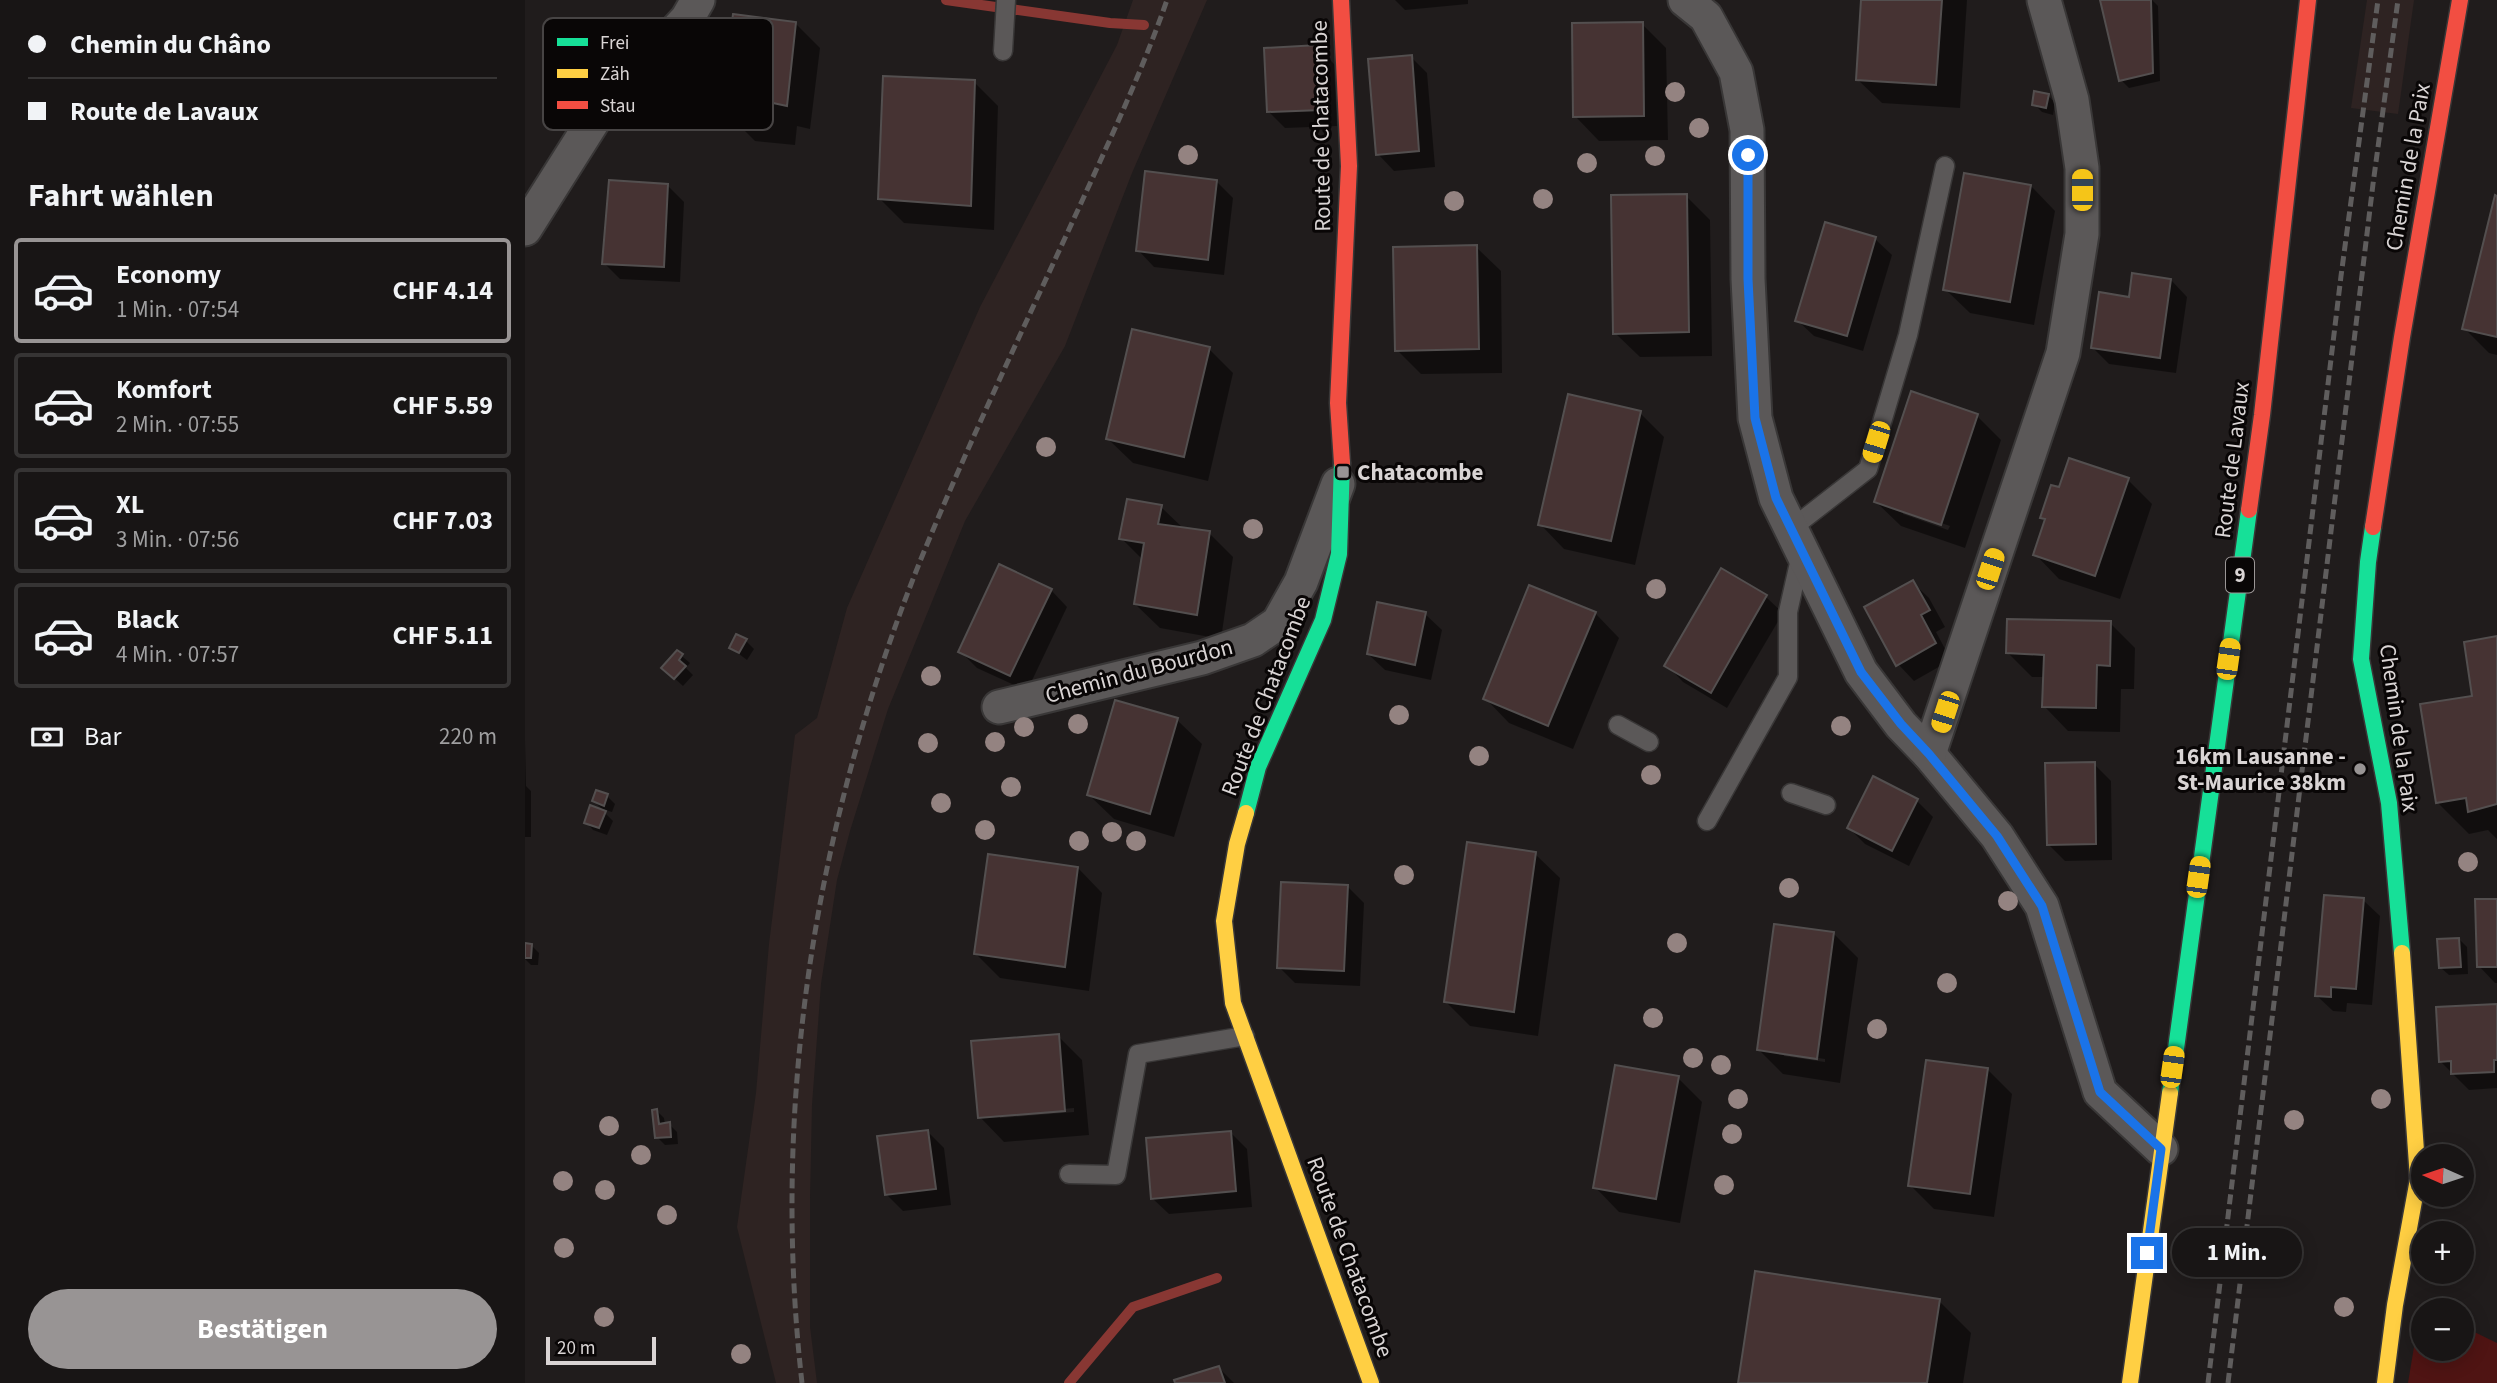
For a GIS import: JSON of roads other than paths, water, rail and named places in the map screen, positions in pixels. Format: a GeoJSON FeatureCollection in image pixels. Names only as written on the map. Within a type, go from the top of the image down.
{"type":"FeatureCollection","features":[{"type":"Feature","properties":{"kind":"street"},"geometry":{"type":"LineString","coordinates":[[688,18],[698,0]]}},
{"type":"Feature","properties":{"kind":"street","name":"Route de Chatacombe"},"geometry":{"type":"LineString","coordinates":[[1341,0],[1349,166],[1338,403],[1343,472],[1339,554],[1323,620],[1258,767],[1237,845],[1224,921],[1233,1003],[1371,1383]]}},
{"type":"Feature","properties":{"kind":"street"},"geometry":{"type":"LineString","coordinates":[[1685,0],[1706,17],[1736,72],[1747,130],[1748,279],[1755,418],[1776,498],[1861,672],[1901,724],[1997,836],[2042,906],[2100,1092],[2161,1149]]}},
{"type":"Feature","properties":{"kind":"street"},"geometry":{"type":"LineString","coordinates":[[1929,754],[2063,353],[2082,234],[2082,168],[2072,100],[2044,0]]}},
{"type":"Feature","properties":{"kind":"street","name":"Route de Lavaux"},"geometry":{"type":"LineString","coordinates":[[2130,1383],[2262,415],[2308,0]]}},
{"type":"Feature","properties":{"kind":"street","name":"Chemin de la Paix"},"geometry":{"type":"LineString","coordinates":[[2385,1383],[2395,1305],[2418,1179],[2389,803],[2361,659],[2369,548],[2460,0]]}},
{"type":"Feature","properties":{"kind":"street"},"geometry":{"type":"LineString","coordinates":[[525,229],[587,130]]}},
{"type":"Feature","properties":{"kind":"street","name":"Chemin du Bourdon"},"geometry":{"type":"LineString","coordinates":[[999,707],[1202,658],[1253,640],[1270,629],[1278,623],[1301,582],[1326,510],[1343,472]]}},
{"type":"Feature","properties":{"kind":"lane"},"geometry":{"type":"LineString","coordinates":[[1003,51],[1006,0]]}},
{"type":"Feature","properties":{"kind":"lane"},"geometry":{"type":"LineString","coordinates":[[1707,821],[1789,677],[1788,612],[1796,540],[1868,469],[1908,335],[1945,166]]}},
{"type":"Feature","properties":{"kind":"lane"},"geometry":{"type":"LineString","coordinates":[[1618,726],[1649,742]]}},
{"type":"Feature","properties":{"kind":"lane"},"geometry":{"type":"LineString","coordinates":[[1791,793],[1826,805]]}},
{"type":"Feature","properties":{"kind":"lane"},"geometry":{"type":"LineString","coordinates":[[1069,1174],[1116,1175],[1138,1054],[1245,1036]]}},
{"type":"Feature","properties":{"kind":"waterway"},"geometry":{"type":"LineString","coordinates":[[946,0],[1110,23],[1144,25]]}},
{"type":"Feature","properties":{"kind":"waterway"},"geometry":{"type":"LineString","coordinates":[[1069,1383],[1133,1307],[1217,1278]]}},
{"type":"Feature","properties":{"kind":"railway"},"geometry":{"type":"LineString","coordinates":[[802,1383],[794,1277],[792,1171],[798,1066],[810,961],[829,858],[854,755],[886,654],[923,554],[1127,102],[1167,0]]}},
{"type":"Feature","properties":{"kind":"railway"},"geometry":{"type":"LineString","coordinates":[[2208,1383],[2341,276],[2378,0]]}},
{"type":"Feature","properties":{"kind":"railway"},"geometry":{"type":"LineString","coordinates":[[2228,1383],[2373,184],[2398,0]]}},
{"type":"Feature","properties":{"kind":"place","name":"Chatacombe"},"geometry":{"type":"Point","coordinates":[1343,472]}},
{"type":"Feature","properties":{"kind":"place","name":"16km Lausanne - St-Maurice 38km"},"geometry":{"type":"Point","coordinates":[2360,769]}}]}
